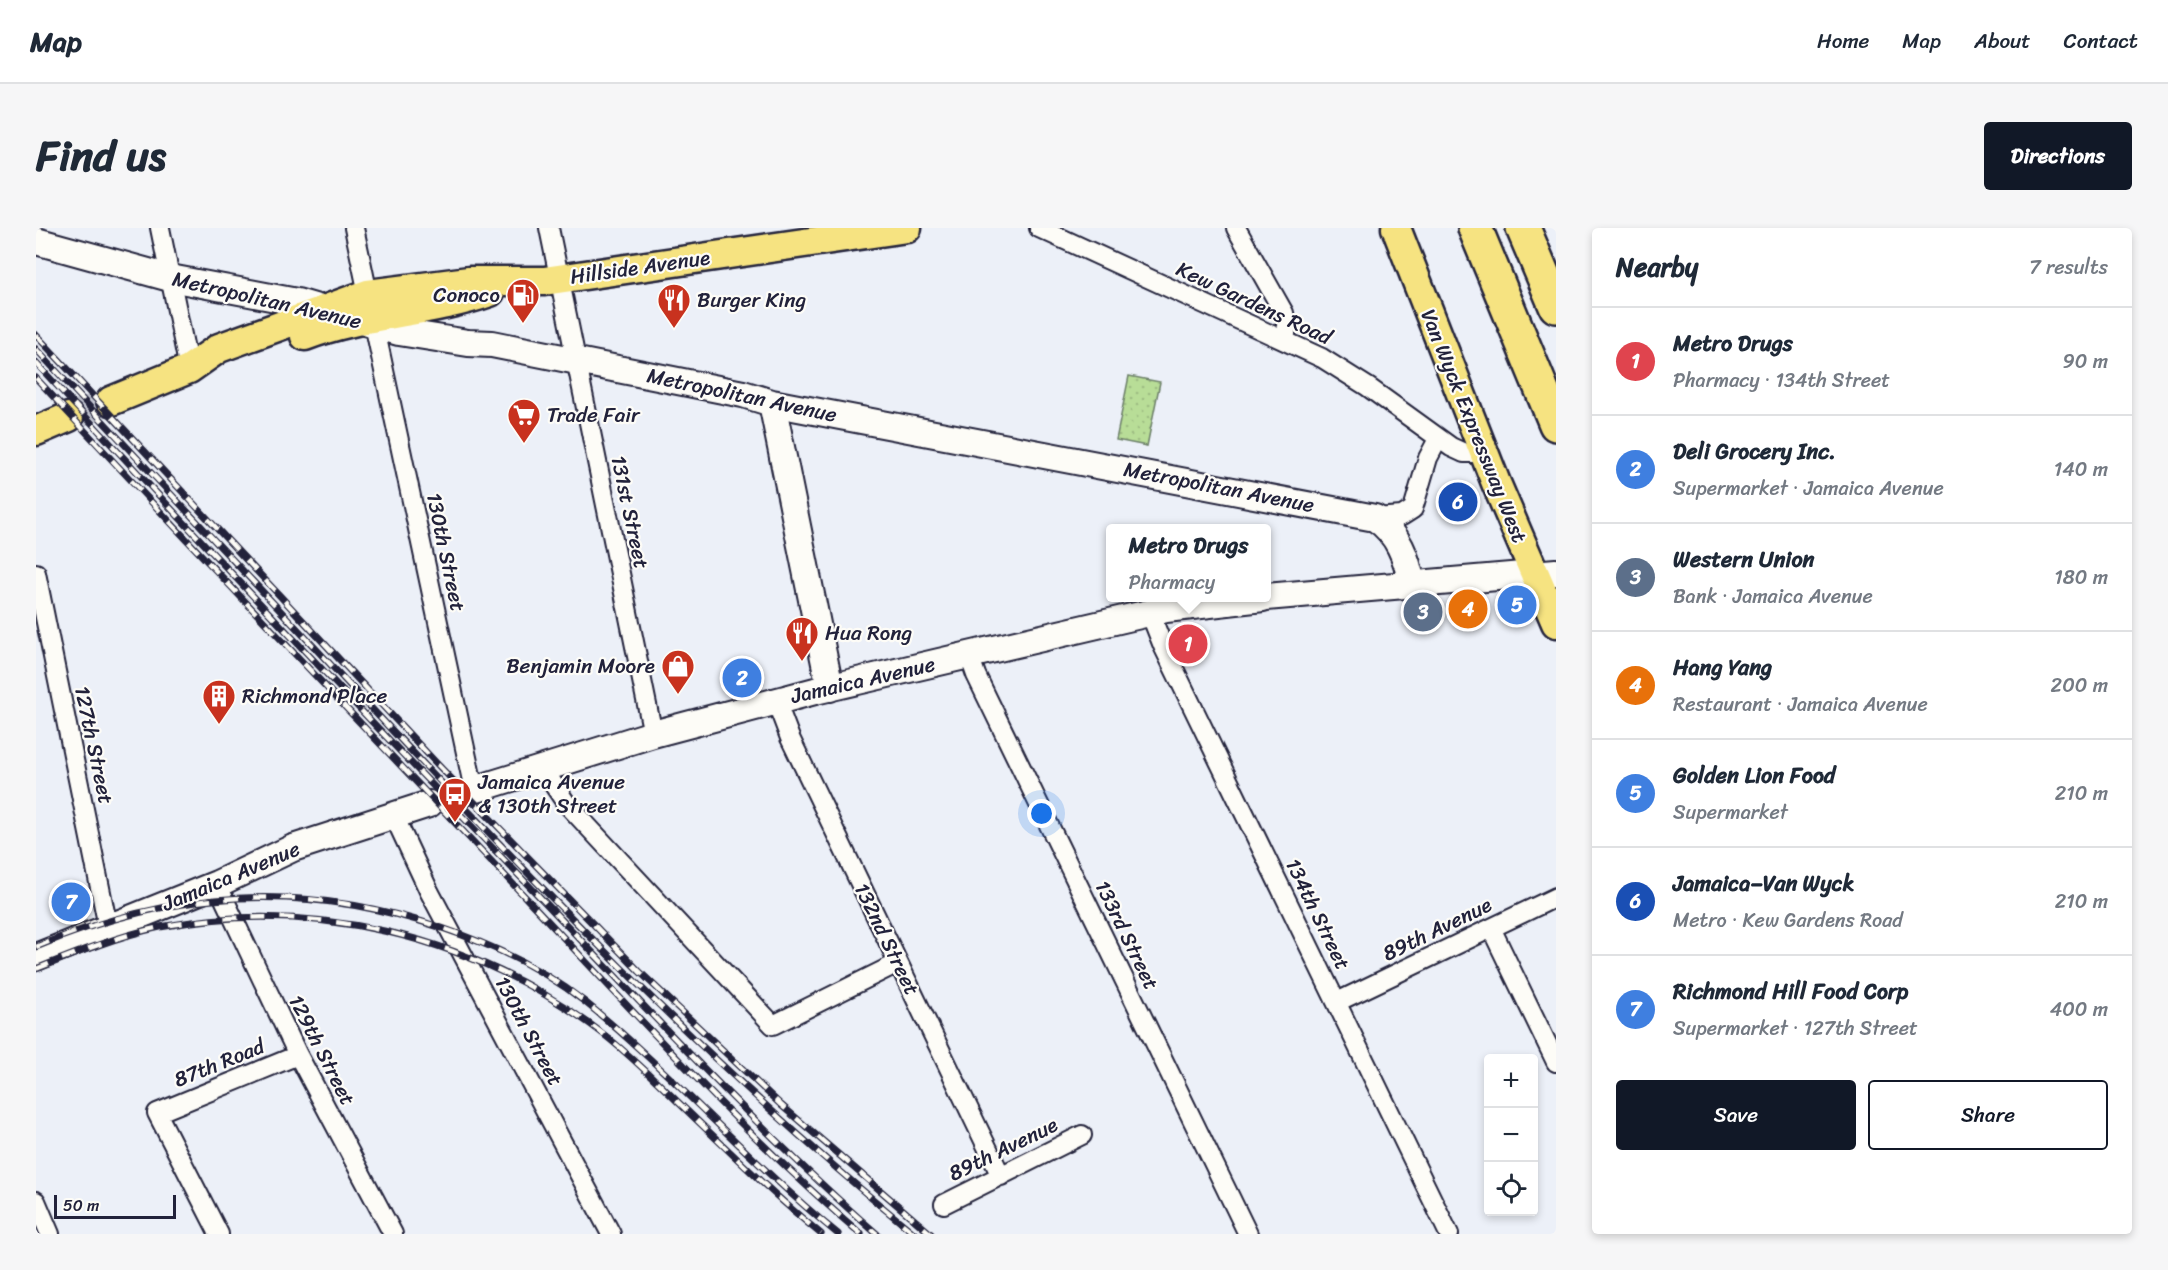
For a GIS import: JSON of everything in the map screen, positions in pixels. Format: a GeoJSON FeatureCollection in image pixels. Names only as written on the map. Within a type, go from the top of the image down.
{"type":"FeatureCollection","features":[{"type":"Feature","properties":{"kind":"highway"},"geometry":{"type":"LineString","coordinates":[[1475,228],[1556,424]]}},
{"type":"Feature","properties":{"kind":"highway"},"geometry":{"type":"LineString","coordinates":[[1523,228],[1556,306]]}},
{"type":"Feature","properties":{"kind":"main road","name":"Hillside Avenue"},"geometry":{"type":"LineString","coordinates":[[111,401],[189,369],[219,348],[321,309],[368,294],[469,281],[515,283],[560,279],[820,234],[907,228]]}},
{"type":"Feature","properties":{"kind":"main road","name":"Van Wyck Expressway West"},"geometry":{"type":"LineString","coordinates":[[1396,228],[1484,453],[1545,573],[1556,623]]}},
{"type":"Feature","properties":{"kind":"main road","name":"Metropolitan Avenue"},"geometry":{"type":"LineString","coordinates":[[36,241],[170,278],[321,309],[420,336],[492,344],[744,394],[772,403],[1375,518]]}},
{"type":"Feature","properties":{"kind":"main road","name":"Hillside Avenue"},"geometry":{"type":"LineString","coordinates":[[189,369],[226,366],[326,328],[466,300],[515,283]]}},
{"type":"Feature","properties":{"kind":"main road"},"geometry":{"type":"LineString","coordinates":[[441,305],[443,321],[448,329],[474,335],[492,344]]}},
{"type":"Feature","properties":{"kind":"main road"},"geometry":{"type":"LineString","coordinates":[[772,403],[830,688]]}},
{"type":"Feature","properties":{"kind":"main road"},"geometry":{"type":"LineString","coordinates":[[36,431],[69,417]]}},
{"type":"Feature","properties":{"kind":"main road"},"geometry":{"type":"LineString","coordinates":[[1375,518],[1389,528],[1395,537],[1407,563],[1412,585]]}},
{"type":"Feature","properties":{"kind":"main road","name":"Jamaica Avenue"},"geometry":{"type":"LineString","coordinates":[[1271,597],[1545,573]]}},
{"type":"Feature","properties":{"kind":"main road","name":"Jamaica Avenue"},"geometry":{"type":"LineString","coordinates":[[472,791],[653,735],[776,701],[1150,613],[1216,602]]}},
{"type":"Feature","properties":{"kind":"main road","name":"Jamaica Avenue"},"geometry":{"type":"LineString","coordinates":[[36,957],[216,884],[293,848],[429,804]]}},
{"type":"Feature","properties":{"kind":"street"},"geometry":{"type":"LineString","coordinates":[[160,228],[189,369]]}},
{"type":"Feature","properties":{"kind":"street"},"geometry":{"type":"LineString","coordinates":[[354,228],[368,294]]}},
{"type":"Feature","properties":{"kind":"street","name":"131st Street"},"geometry":{"type":"LineString","coordinates":[[549,228],[653,735]]}},
{"type":"Feature","properties":{"kind":"street","name":"Kew Gardens Road"},"geometry":{"type":"LineString","coordinates":[[1039,228],[1334,365],[1438,439],[1464,453],[1484,453]]}},
{"type":"Feature","properties":{"kind":"street"},"geometry":{"type":"LineString","coordinates":[[1236,228],[1284,313],[1287,327],[1285,341]]}},
{"type":"Feature","properties":{"kind":"street","name":"130th Street"},"geometry":{"type":"LineString","coordinates":[[365,322],[472,791]]}},
{"type":"Feature","properties":{"kind":"street"},"geometry":{"type":"LineString","coordinates":[[1375,518],[1402,516],[1413,509],[1428,458],[1438,439]]}},
{"type":"Feature","properties":{"kind":"street","name":"127th Street"},"geometry":{"type":"LineString","coordinates":[[36,573],[108,927]]}},
{"type":"Feature","properties":{"kind":"street","name":"134th Street"},"geometry":{"type":"LineString","coordinates":[[1150,613],[1163,646],[1449,1234]]}},
{"type":"Feature","properties":{"kind":"street","name":"133rd Street"},"geometry":{"type":"LineString","coordinates":[[969,655],[976,675],[1248,1234]]}},
{"type":"Feature","properties":{"kind":"street","name":"132nd Street"},"geometry":{"type":"LineString","coordinates":[[776,701],[790,738],[1001,1176]]}},
{"type":"Feature","properties":{"kind":"street"},"geometry":{"type":"LineString","coordinates":[[543,769],[566,803],[773,1025],[898,963]]}},
{"type":"Feature","properties":{"kind":"street","name":"130th Street"},"geometry":{"type":"LineString","coordinates":[[394,816],[429,891],[611,1234]]}},
{"type":"Feature","properties":{"kind":"street","name":"129th Street"},"geometry":{"type":"LineString","coordinates":[[216,884],[297,1055],[393,1234]]}},
{"type":"Feature","properties":{"kind":"street","name":"89th Avenue"},"geometry":{"type":"LineString","coordinates":[[1337,1002],[1556,897]]}},
{"type":"Feature","properties":{"kind":"street"},"geometry":{"type":"LineString","coordinates":[[1491,928],[1556,1062]]}},
{"type":"Feature","properties":{"kind":"street","name":"87th Road"},"geometry":{"type":"LineString","coordinates":[[219,1234],[157,1113],[297,1055]]}},
{"type":"Feature","properties":{"kind":"street","name":"89th Avenue"},"geometry":{"type":"LineString","coordinates":[[944,1204],[1082,1135]]}},
{"type":"Feature","properties":{"kind":"street"},"geometry":{"type":"LineString","coordinates":[[36,1201],[50,1234]]}},
{"type":"Feature","properties":{"kind":"green space"},"geometry":{"type":"Polygon","coordinates":[[[1129,376],[1160,382],[1147,446],[1116,440],[1129,376]]]}},
{"type":"Feature","properties":{"kind":"tunnel"},"geometry":{"type":"LineString","coordinates":[[69,417],[111,401]]}},
{"type":"Feature","properties":{"kind":"tunnel"},"geometry":{"type":"LineString","coordinates":[[429,804],[470,791]]}},
{"type":"Feature","properties":{"kind":"railway"},"geometry":{"type":"LineString","coordinates":[[36,335],[439,766],[639,971],[781,1105],[931,1234]]}},
{"type":"Feature","properties":{"kind":"railway"},"geometry":{"type":"LineString","coordinates":[[36,349],[412,752],[620,967],[764,1104],[915,1234]]}},
{"type":"Feature","properties":{"kind":"railway"},"geometry":{"type":"LineString","coordinates":[[36,363],[285,630],[662,1025],[788,1152],[877,1234]]}},
{"type":"Feature","properties":{"kind":"railway"},"geometry":{"type":"LineString","coordinates":[[36,378],[690,1072],[774,1155],[861,1234]]}},
{"type":"Feature","properties":{"kind":"railway"},"geometry":{"type":"LineString","coordinates":[[36,947],[137,913],[187,903],[237,898],[287,898],[338,903],[390,913],[442,928],[499,950],[552,979],[585,1002],[650,1058],[773,1178],[838,1234]]}},
{"type":"Feature","properties":{"kind":"railway"},"geometry":{"type":"LineString","coordinates":[[36,969],[129,935],[160,927],[217,919],[273,917],[330,921],[385,931],[439,947],[492,967],[542,993],[602,1033],[766,1186],[821,1234]]}},
{"type":"Feature","properties":{"kind":"place","name":"Conoco"},"geometry":{"type":"Point","coordinates":[523,324]}},
{"type":"Feature","properties":{"kind":"place","name":"Burger King"},"geometry":{"type":"Point","coordinates":[674,329]}},
{"type":"Feature","properties":{"kind":"place","name":"Trade Fair"},"geometry":{"type":"Point","coordinates":[524,444]}},
{"type":"Feature","properties":{"kind":"place","name":"Jamaica–Van Wyck"},"geometry":{"type":"Point","coordinates":[1458,502]}},
{"type":"Feature","properties":{"kind":"place","name":"Golden Lion Food"},"geometry":{"type":"Point","coordinates":[1517,605]}},
{"type":"Feature","properties":{"kind":"place","name":"Hang Yang"},"geometry":{"type":"Point","coordinates":[1468,609]}},
{"type":"Feature","properties":{"kind":"place","name":"Western Union"},"geometry":{"type":"Point","coordinates":[1423,612]}},
{"type":"Feature","properties":{"kind":"place","name":"Metro Drugs"},"geometry":{"type":"Point","coordinates":[1188,644]}},
{"type":"Feature","properties":{"kind":"place","name":"Hua Rong"},"geometry":{"type":"Point","coordinates":[802,662]}},
{"type":"Feature","properties":{"kind":"place","name":"Deli Grocery Inc."},"geometry":{"type":"Point","coordinates":[742,678]}},
{"type":"Feature","properties":{"kind":"place","name":"Benjamin Moore"},"geometry":{"type":"Point","coordinates":[678,695]}},
{"type":"Feature","properties":{"kind":"place","name":"Richmond Place"},"geometry":{"type":"Point","coordinates":[219,725]}},
{"type":"Feature","properties":{"kind":"place","name":"Jamaica Avenue & 130th Street"},"geometry":{"type":"Point","coordinates":[455,823]}},
{"type":"Feature","properties":{"kind":"place","name":"Richmond Hill Food Corp"},"geometry":{"type":"Point","coordinates":[71,902]}}]}
